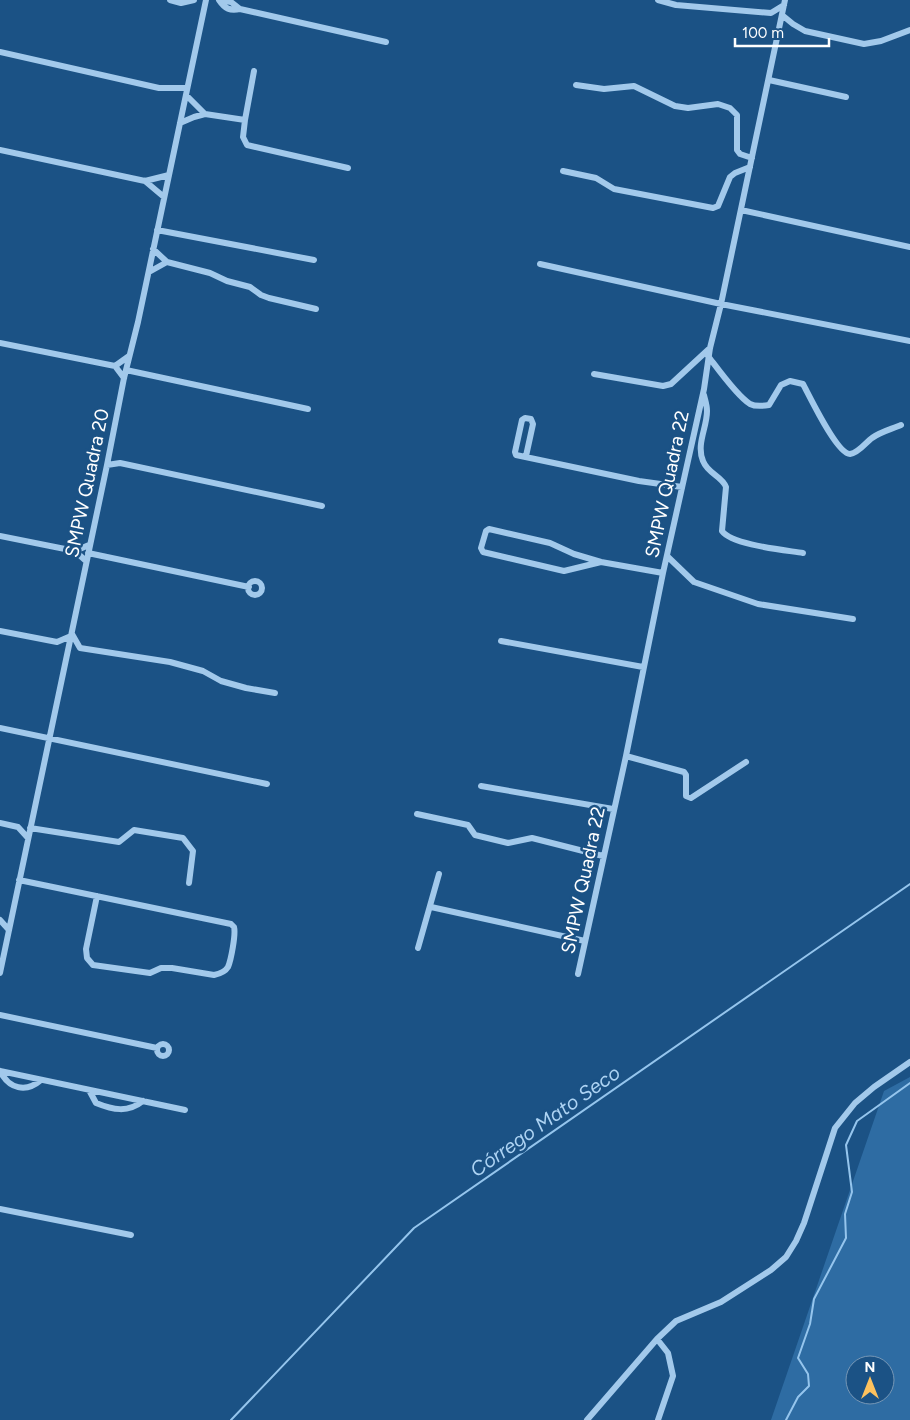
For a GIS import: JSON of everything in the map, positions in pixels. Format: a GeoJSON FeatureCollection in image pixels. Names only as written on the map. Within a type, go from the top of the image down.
{"type":"FeatureCollection","features":[{"type":"Feature","properties":{"kind":"street"},"geometry":{"type":"LineString","coordinates":[[170,0],[182,3],[194,0]]}},
{"type":"Feature","properties":{"kind":"street","name":"SMPW Quadra 20"},"geometry":{"type":"LineString","coordinates":[[0,973],[89,545],[108,465],[124,378],[158,230],[206,0]]}},
{"type":"Feature","properties":{"kind":"street"},"geometry":{"type":"LineString","coordinates":[[219,0],[231,2],[240,9],[386,42]]}},
{"type":"Feature","properties":{"kind":"street"},"geometry":{"type":"LineString","coordinates":[[658,0],[676,6],[771,13],[785,3]]}},
{"type":"Feature","properties":{"kind":"street","name":"SMPW Quadra 22"},"geometry":{"type":"LineString","coordinates":[[578,974],[704,389],[708,356],[721,304],[785,3]]}},
{"type":"Feature","properties":{"kind":"street"},"geometry":{"type":"LineString","coordinates":[[782,15],[804,31],[864,44],[881,41],[910,30]]}},
{"type":"Feature","properties":{"kind":"street"},"geometry":{"type":"LineString","coordinates":[[0,52],[159,88],[187,92],[206,114]]}},
{"type":"Feature","properties":{"kind":"street"},"geometry":{"type":"LineString","coordinates":[[254,71],[244,120],[243,137],[248,145],[348,168]]}},
{"type":"Feature","properties":{"kind":"street"},"geometry":{"type":"LineString","coordinates":[[768,80],[846,97]]}},
{"type":"Feature","properties":{"kind":"street"},"geometry":{"type":"LineString","coordinates":[[576,85],[604,89],[634,86],[675,106],[688,108],[718,104],[730,108],[735,111],[738,120],[737,150],[740,154],[752,158]]}},
{"type":"Feature","properties":{"kind":"street"},"geometry":{"type":"LineString","coordinates":[[180,123],[206,114],[244,120]]}},
{"type":"Feature","properties":{"kind":"street"},"geometry":{"type":"LineString","coordinates":[[0,150],[145,181],[169,175]]}},
{"type":"Feature","properties":{"kind":"street"},"geometry":{"type":"LineString","coordinates":[[562,171],[596,178],[614,189],[713,208],[718,206],[733,175],[750,167]]}},
{"type":"Feature","properties":{"kind":"street"},"geometry":{"type":"LineString","coordinates":[[145,181],[164,197]]}},
{"type":"Feature","properties":{"kind":"street"},"geometry":{"type":"LineString","coordinates":[[741,210],[910,247]]}},
{"type":"Feature","properties":{"kind":"street"},"geometry":{"type":"LineString","coordinates":[[158,230],[314,260]]}},
{"type":"Feature","properties":{"kind":"street"},"geometry":{"type":"LineString","coordinates":[[153,249],[168,262],[210,273],[247,286],[269,298],[316,309]]}},
{"type":"Feature","properties":{"kind":"street"},"geometry":{"type":"LineString","coordinates":[[148,272],[168,262]]}},
{"type":"Feature","properties":{"kind":"street"},"geometry":{"type":"LineString","coordinates":[[540,264],[721,304],[910,341]]}},
{"type":"Feature","properties":{"kind":"street"},"geometry":{"type":"LineString","coordinates":[[0,343],[114,366],[124,378]]}},
{"type":"Feature","properties":{"kind":"street"},"geometry":{"type":"LineString","coordinates":[[594,374],[663,386],[671,384],[710,348]]}},
{"type":"Feature","properties":{"kind":"street"},"geometry":{"type":"LineString","coordinates":[[114,366],[129,356]]}},
{"type":"Feature","properties":{"kind":"street"},"geometry":{"type":"LineString","coordinates":[[708,356],[736,391],[750,404],[759,406],[769,405],[781,385],[790,381],[803,384],[832,438],[842,451],[850,454],[858,451],[874,436],[901,425]]}},
{"type":"Feature","properties":{"kind":"street"},"geometry":{"type":"LineString","coordinates":[[126,370],[308,409]]}},
{"type":"Feature","properties":{"kind":"street"},"geometry":{"type":"LineString","coordinates":[[704,389],[707,412],[700,446],[702,459],[707,470],[725,484],[726,487],[722,531],[746,543],[803,553]]}},
{"type":"Feature","properties":{"kind":"street"},"geometry":{"type":"LineString","coordinates":[[526,456],[533,424],[531,419],[525,418],[522,420],[516,445],[516,455],[639,481],[682,487]]}},
{"type":"Feature","properties":{"kind":"street"},"geometry":{"type":"LineString","coordinates":[[516,445],[528,446]]}},
{"type":"Feature","properties":{"kind":"street"},"geometry":{"type":"LineString","coordinates":[[110,453],[120,463]]}},
{"type":"Feature","properties":{"kind":"street"},"geometry":{"type":"LineString","coordinates":[[108,465],[120,463],[322,506]]}},
{"type":"Feature","properties":{"kind":"street"},"geometry":{"type":"LineString","coordinates":[[601,562],[564,571],[483,552],[481,548],[486,531],[489,528],[550,543],[574,554],[601,562],[663,573]]}},
{"type":"Feature","properties":{"kind":"street"},"geometry":{"type":"LineString","coordinates":[[0,536],[75,551],[86,561]]}},
{"type":"Feature","properties":{"kind":"street"},"geometry":{"type":"LineString","coordinates":[[75,551],[89,545]]}},
{"type":"Feature","properties":{"kind":"street"},"geometry":{"type":"LineString","coordinates":[[88,553],[249,587]]}},
{"type":"Feature","properties":{"kind":"street"},"geometry":{"type":"LineString","coordinates":[[668,556],[694,582],[758,604],[853,619]]}},
{"type":"Feature","properties":{"kind":"street"},"geometry":{"type":"LineString","coordinates":[[0,631],[57,642],[71,635],[80,648]]}},
{"type":"Feature","properties":{"kind":"street"},"geometry":{"type":"LineString","coordinates":[[501,641],[643,667]]}},
{"type":"Feature","properties":{"kind":"street"},"geometry":{"type":"LineString","coordinates":[[57,642],[67,654],[80,648],[170,662],[202,671],[221,681],[275,693]]}},
{"type":"Feature","properties":{"kind":"street"},"geometry":{"type":"LineString","coordinates":[[0,728],[267,784]]}},
{"type":"Feature","properties":{"kind":"street"},"geometry":{"type":"LineString","coordinates":[[626,756],[684,772],[686,775],[686,796],[691,798],[746,762]]}},
{"type":"Feature","properties":{"kind":"street"},"geometry":{"type":"LineString","coordinates":[[481,786],[614,809]]}},
{"type":"Feature","properties":{"kind":"street"},"geometry":{"type":"LineString","coordinates":[[417,814],[468,825],[474,835],[508,843],[532,838],[603,856]]}},
{"type":"Feature","properties":{"kind":"street"},"geometry":{"type":"LineString","coordinates":[[0,823],[18,827],[31,825],[119,842],[134,830],[183,838],[193,851],[189,882]]}},
{"type":"Feature","properties":{"kind":"street"},"geometry":{"type":"LineString","coordinates":[[18,827],[28,838]]}},
{"type":"Feature","properties":{"kind":"street"},"geometry":{"type":"LineString","coordinates":[[418,948],[439,874]]}},
{"type":"Feature","properties":{"kind":"street"},"geometry":{"type":"LineString","coordinates":[[19,880],[97,896],[231,924],[236,934],[228,967],[221,973],[214,975],[172,968],[161,968],[150,973],[93,965],[87,958],[86,949],[97,896]]}},
{"type":"Feature","properties":{"kind":"street"},"geometry":{"type":"LineString","coordinates":[[431,907],[585,941]]}},
{"type":"Feature","properties":{"kind":"street"},"geometry":{"type":"LineString","coordinates":[[8,930],[0,919],[12,913]]}},
{"type":"Feature","properties":{"kind":"street"},"geometry":{"type":"LineString","coordinates":[[0,1016],[157,1048]]}},
{"type":"Feature","properties":{"kind":"street"},"geometry":{"type":"LineString","coordinates":[[587,1420],[657,1339],[676,1321],[721,1302],[771,1270],[786,1257],[796,1242],[804,1223],[835,1128],[855,1103],[910,1062]]}},
{"type":"Feature","properties":{"kind":"street"},"geometry":{"type":"LineString","coordinates":[[0,1071],[185,1110]]}},
{"type":"Feature","properties":{"kind":"street"},"geometry":{"type":"LineString","coordinates":[[0,1071],[7,1082],[19,1087],[30,1087],[41,1080]]}},
{"type":"Feature","properties":{"kind":"street"},"geometry":{"type":"LineString","coordinates":[[88,1090],[96,1103],[116,1108],[130,1109],[143,1101]]}},
{"type":"Feature","properties":{"kind":"street"},"geometry":{"type":"LineString","coordinates":[[0,1209],[131,1235]]}},
{"type":"Feature","properties":{"kind":"street"},"geometry":{"type":"LineString","coordinates":[[657,1339],[668,1353],[673,1376],[658,1420]]}},
{"type":"Feature","properties":{"kind":"shaded area"},"geometry":{"type":"Polygon","coordinates":[[[910,1077],[910,1420],[771,1420],[884,1091],[910,1077]]]}},
{"type":"Feature","properties":{"kind":"waterway","name":"Córrego Mato Seco"},"geometry":{"type":"LineString","coordinates":[[231,1420],[414,1228],[910,884]]}},
{"type":"Feature","properties":{"kind":"waterway"},"geometry":{"type":"LineString","coordinates":[[786,1420],[798,1397],[809,1386],[808,1374],[798,1358],[810,1324],[814,1299],[846,1238],[845,1214],[852,1192],[846,1145],[857,1121],[910,1083]]}}]}
